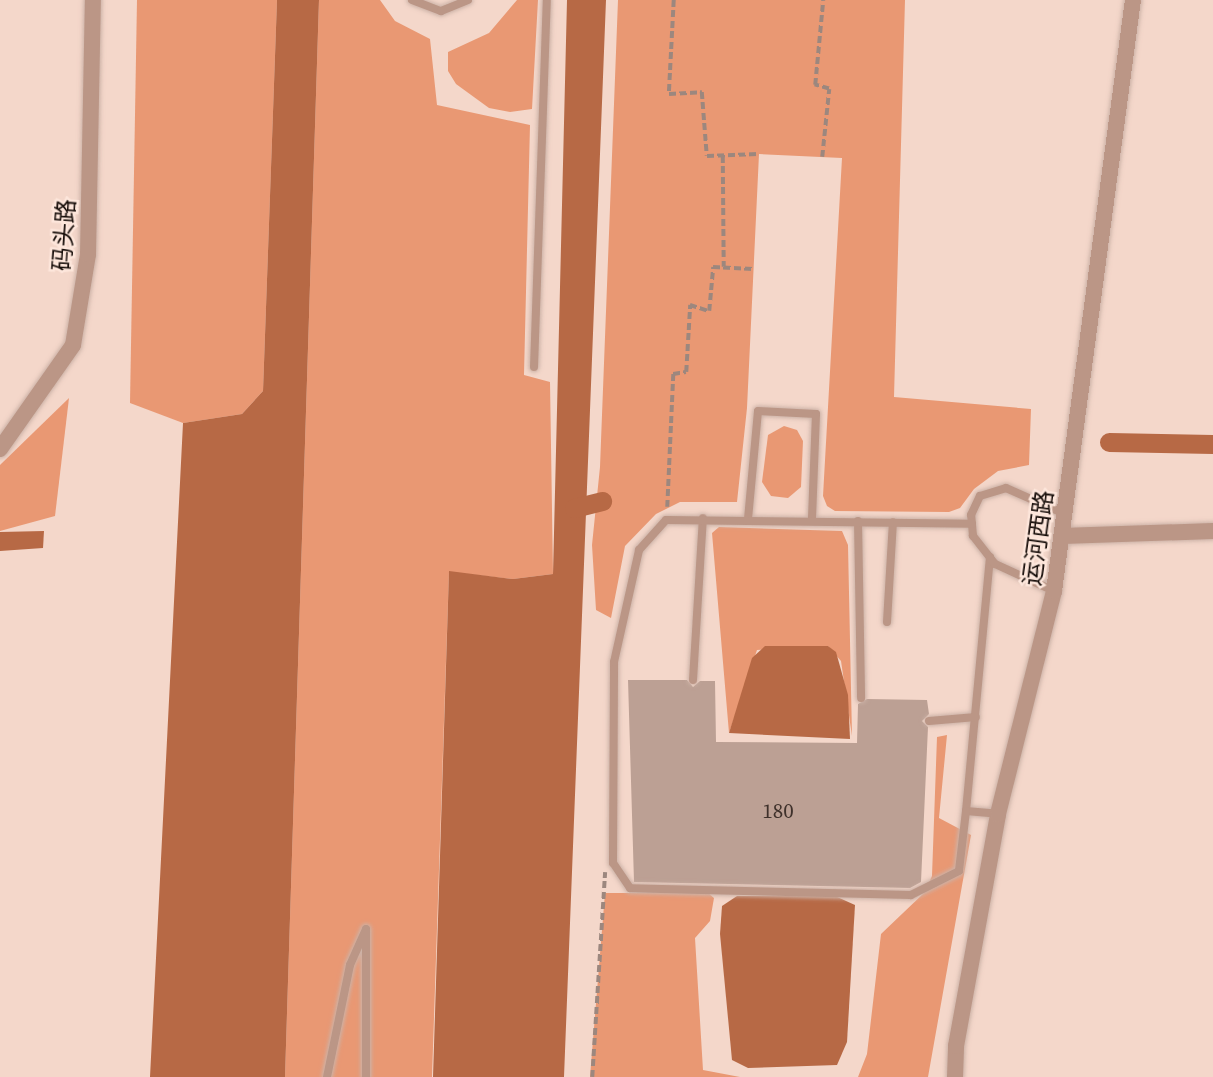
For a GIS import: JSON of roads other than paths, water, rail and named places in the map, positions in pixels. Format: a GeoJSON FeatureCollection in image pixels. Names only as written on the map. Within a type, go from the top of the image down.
{"type":"FeatureCollection","features":[{"type":"Feature","properties":{"kind":"street","name":"码头路"},"geometry":{"type":"LineString","coordinates":[[0,449],[73,345],[88,254],[93,0]]}},
{"type":"Feature","properties":{"kind":"street","name":"运河西路"},"geometry":{"type":"LineString","coordinates":[[955,1077],[956,1046],[998,814],[1054,591],[1133,0]]}},
{"type":"Feature","properties":{"kind":"street"},"geometry":{"type":"LineString","coordinates":[[1062,536],[1213,531]]}},
{"type":"Feature","properties":{"kind":"lane"},"geometry":{"type":"LineString","coordinates":[[412,0],[440,11],[468,0]]}},
{"type":"Feature","properties":{"kind":"lane"},"geometry":{"type":"LineString","coordinates":[[534,367],[547,0]]}},
{"type":"Feature","properties":{"kind":"lane"},"geometry":{"type":"LineString","coordinates":[[748,519],[758,411],[816,414],[812,520]]}},
{"type":"Feature","properties":{"kind":"lane"},"geometry":{"type":"LineString","coordinates":[[1054,591],[995,564],[973,536],[971,515],[980,496],[1006,488],[1066,514]]}},
{"type":"Feature","properties":{"kind":"lane"},"geometry":{"type":"LineString","coordinates":[[972,524],[703,518],[666,520],[639,550],[614,662],[613,863],[630,888],[911,895],[959,871],[990,557]]}},
{"type":"Feature","properties":{"kind":"lane"},"geometry":{"type":"LineString","coordinates":[[693,680],[703,518]]}},
{"type":"Feature","properties":{"kind":"lane"},"geometry":{"type":"LineString","coordinates":[[858,522],[862,698]]}},
{"type":"Feature","properties":{"kind":"lane"},"geometry":{"type":"LineString","coordinates":[[887,622],[892,522]]}},
{"type":"Feature","properties":{"kind":"lane"},"geometry":{"type":"LineString","coordinates":[[929,721],[976,717]]}},
{"type":"Feature","properties":{"kind":"lane"},"geometry":{"type":"LineString","coordinates":[[966,811],[998,814]]}},
{"type":"Feature","properties":{"kind":"lane"},"geometry":{"type":"LineString","coordinates":[[327,1077],[350,965],[366,929],[366,1077]]}},
{"type":"Feature","properties":{"kind":"waterway"},"geometry":{"type":"LineString","coordinates":[[1109,442],[1213,444]]}},
{"type":"Feature","properties":{"kind":"waterway"},"geometry":{"type":"LineString","coordinates":[[574,508],[602,501]]}}]}
